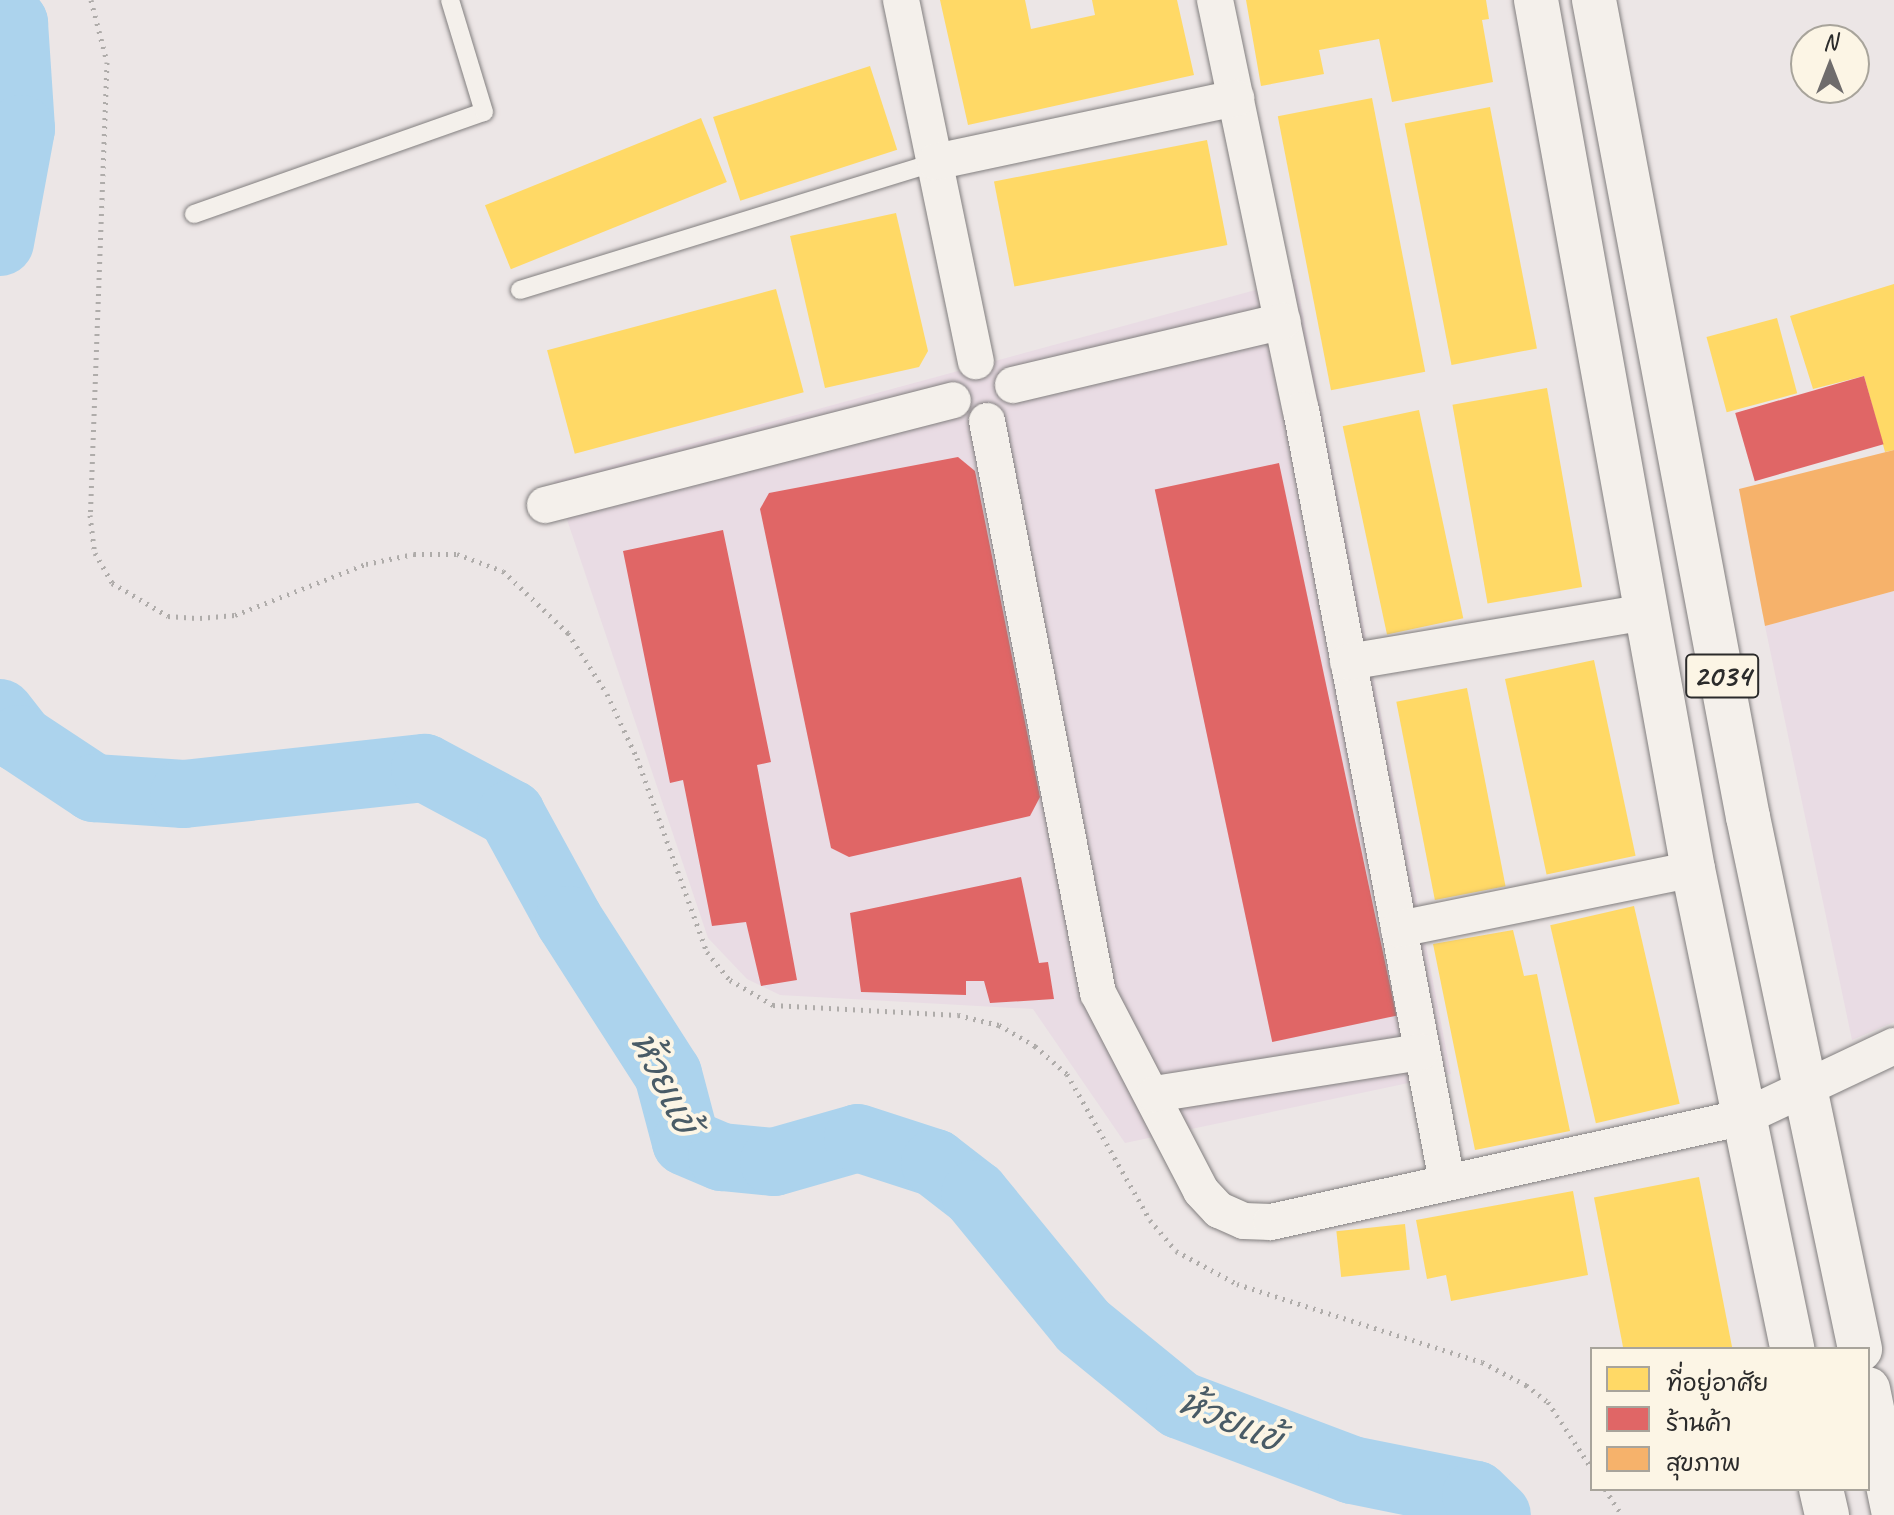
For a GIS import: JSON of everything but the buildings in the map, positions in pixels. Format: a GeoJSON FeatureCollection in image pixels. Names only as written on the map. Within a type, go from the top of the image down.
{"type":"FeatureCollection","features":[{"type":"Feature","properties":{"kind":"main road","name":"2034"},"geometry":{"type":"LineString","coordinates":[[1536,0],[1693,869],[1792,1347]]}},
{"type":"Feature","properties":{"kind":"main road","name":"2034"},"geometry":{"type":"LineString","coordinates":[[1594,0],[1748,817],[1860,1347]]}},
{"type":"Feature","properties":{"kind":"main road"},"geometry":{"type":"LineString","coordinates":[[1870,1396],[1888,1454],[1894,1514]]}},
{"type":"Feature","properties":{"kind":"main road"},"geometry":{"type":"LineString","coordinates":[[1821,1491],[1827,1515]]}},
{"type":"Feature","properties":{"kind":"street"},"geometry":{"type":"LineString","coordinates":[[901,0],[976,361]]}},
{"type":"Feature","properties":{"kind":"street"},"geometry":{"type":"LineString","coordinates":[[1215,0],[1283,321],[1447,1182]]}},
{"type":"Feature","properties":{"kind":"street"},"geometry":{"type":"LineString","coordinates":[[935,162],[1236,98]]}},
{"type":"Feature","properties":{"kind":"street"},"geometry":{"type":"LineString","coordinates":[[1013,385],[1283,321]]}},
{"type":"Feature","properties":{"kind":"street"},"geometry":{"type":"LineString","coordinates":[[976,361],[1002,367],[1013,385],[1010,404],[987,421],[968,419],[953,400],[955,375],[976,361]]}},
{"type":"Feature","properties":{"kind":"street"},"geometry":{"type":"LineString","coordinates":[[545,505],[953,400]]}},
{"type":"Feature","properties":{"kind":"street"},"geometry":{"type":"LineString","coordinates":[[987,421],[1098,993],[1155,1094],[1201,1191],[1219,1210],[1244,1221],[1271,1222],[1744,1117],[1894,1046]]}},
{"type":"Feature","properties":{"kind":"street"},"geometry":{"type":"LineString","coordinates":[[1348,662],[1648,612]]}},
{"type":"Feature","properties":{"kind":"street"},"geometry":{"type":"LineString","coordinates":[[1399,929],[1693,869]]}},
{"type":"Feature","properties":{"kind":"street"},"geometry":{"type":"LineString","coordinates":[[1155,1094],[1421,1052]]}},
{"type":"Feature","properties":{"kind":"lane"},"geometry":{"type":"LineString","coordinates":[[194,214],[484,112],[450,0]]}},
{"type":"Feature","properties":{"kind":"lane"},"geometry":{"type":"LineString","coordinates":[[520,290],[935,162]]}},
{"type":"Feature","properties":{"kind":"path"},"geometry":{"type":"LineString","coordinates":[[91,0],[107,62],[90,515],[95,553],[112,583],[168,616],[200,618],[235,615],[366,564],[414,554],[457,554],[503,571],[568,633],[607,694],[637,758],[707,952],[730,980],[773,1005],[958,1015],[999,1025],[1035,1046],[1067,1074],[1150,1220],[1176,1251],[1237,1284],[1482,1362],[1515,1379],[1548,1402],[1590,1466]]}},
{"type":"Feature","properties":{"kind":"path"},"geometry":{"type":"LineString","coordinates":[[1606,1491],[1622,1515]]}},
{"type":"Feature","properties":{"kind":"shaded area"},"geometry":{"type":"Polygon","coordinates":[[[1296,279],[1451,1074],[1125,1143],[1033,1009],[780,995],[747,979],[708,938],[554,481],[1296,279]]]}},
{"type":"Feature","properties":{"kind":"shaded area"},"geometry":{"type":"Polygon","coordinates":[[[1894,591],[1894,1022],[1852,1040],[1765,626],[1894,591]]]}},
{"type":"Feature","properties":{"kind":"waterway","name":"ห้วยแข้"},"geometry":{"type":"LineString","coordinates":[[0,5],[14,23],[21,129],[0,242]]}},
{"type":"Feature","properties":{"kind":"waterway","name":"ห้วยแข้"},"geometry":{"type":"LineString","coordinates":[[0,713],[20,739],[94,788],[184,794],[425,768],[511,814],[569,920],[668,1074],[686,1142],[722,1157],[774,1162],[858,1138],[935,1163],[975,1194],[1083,1326],[1180,1405],[1352,1470],[1476,1495],[1497,1515]]}}]}
